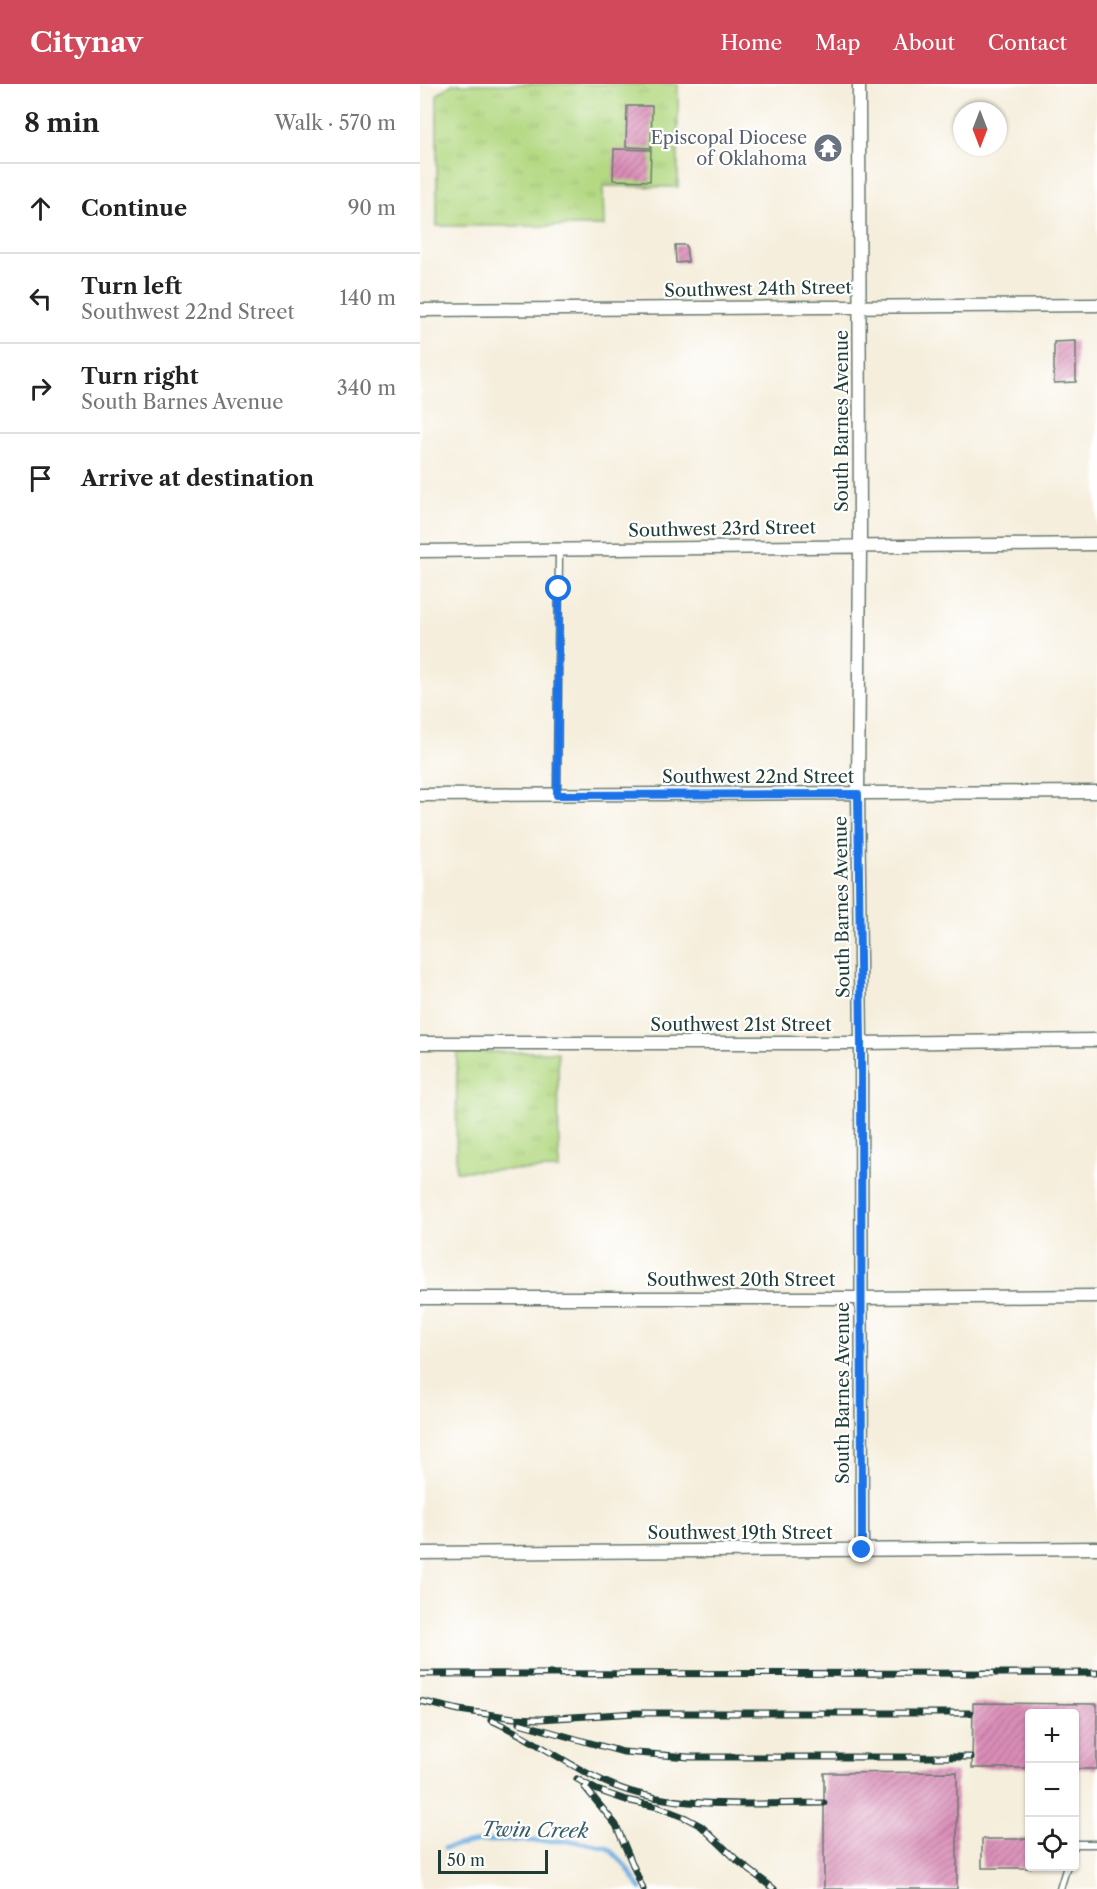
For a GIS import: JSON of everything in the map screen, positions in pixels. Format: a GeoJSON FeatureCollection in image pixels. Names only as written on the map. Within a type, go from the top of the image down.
{"type":"FeatureCollection","features":[{"type":"Feature","properties":{"kind":"street","name":"South Barnes Avenue"},"geometry":{"type":"LineString","coordinates":[[859,84],[858,794],[862,1550]]}},
{"type":"Feature","properties":{"kind":"street","name":"Southwest 24th Street"},"geometry":{"type":"LineString","coordinates":[[420,310],[1097,305]]}},
{"type":"Feature","properties":{"kind":"street","name":"Southwest 23rd Street"},"geometry":{"type":"LineString","coordinates":[[420,551],[1097,544]]}},
{"type":"Feature","properties":{"kind":"street","name":"Southwest 22nd Street"},"geometry":{"type":"LineString","coordinates":[[420,795],[1097,792]]}},
{"type":"Feature","properties":{"kind":"street","name":"Southwest 21st Street"},"geometry":{"type":"LineString","coordinates":[[420,1043],[861,1043],[1097,1040]]}},
{"type":"Feature","properties":{"kind":"street","name":"Southwest 20th Street"},"geometry":{"type":"LineString","coordinates":[[420,1298],[1097,1296]]}},
{"type":"Feature","properties":{"kind":"street","name":"Southwest 19th Street"},"geometry":{"type":"LineString","coordinates":[[420,1553],[1097,1548]]}},
{"type":"Feature","properties":{"kind":"lane"},"geometry":{"type":"LineString","coordinates":[[557,795],[559,549]]}},
{"type":"Feature","properties":{"kind":"lane"},"geometry":{"type":"LineString","coordinates":[[1079,1844],[1097,1844]]}},
{"type":"Feature","properties":{"kind":"lane"},"geometry":{"type":"LineString","coordinates":[[1060,1889],[1065,1871]]}},
{"type":"Feature","properties":{"kind":"green space"},"geometry":{"type":"Polygon","coordinates":[[[452,84],[678,84],[678,187],[603,186],[604,226],[437,226],[437,95],[452,84]]]}},
{"type":"Feature","properties":{"kind":"green space"},"geometry":{"type":"Polygon","coordinates":[[[457,1052],[558,1052],[559,1169],[456,1171],[457,1052]]]}},
{"type":"Feature","properties":{"kind":"building"},"geometry":{"type":"Polygon","coordinates":[[[627,106],[652,106],[651,148],[626,147],[627,106]]]}},
{"type":"Feature","properties":{"kind":"building"},"geometry":{"type":"Polygon","coordinates":[[[614,149],[651,150],[650,181],[613,180],[614,149]]]}},
{"type":"Feature","properties":{"kind":"building"},"geometry":{"type":"Polygon","coordinates":[[[675,245],[686,245],[688,262],[676,263],[675,245]]]}},
{"type":"Feature","properties":{"kind":"building"},"geometry":{"type":"Polygon","coordinates":[[[1076,341],[1076,382],[1054,383],[1054,342],[1076,341]]]}},
{"type":"Feature","properties":{"kind":"building"},"geometry":{"type":"Polygon","coordinates":[[[973,1703],[1097,1704],[1097,1769],[1079,1769],[1079,1709],[1025,1709],[1025,1768],[972,1768],[973,1703]]]}},
{"type":"Feature","properties":{"kind":"building"},"geometry":{"type":"Polygon","coordinates":[[[957,1772],[957,1889],[824,1889],[824,1773],[957,1772]]]}},
{"type":"Feature","properties":{"kind":"building"},"geometry":{"type":"Polygon","coordinates":[[[982,1839],[1025,1839],[1025,1868],[982,1868],[982,1839]]]}},
{"type":"Feature","properties":{"kind":"waterway","name":"Twin Creek"},"geometry":{"type":"LineString","coordinates":[[445,1848],[482,1841],[573,1841],[608,1848],[625,1865],[641,1889]]}},
{"type":"Feature","properties":{"kind":"railway"},"geometry":{"type":"LineString","coordinates":[[420,1674],[1097,1673]]}},
{"type":"Feature","properties":{"kind":"railway"},"geometry":{"type":"LineString","coordinates":[[420,1701],[459,1710],[514,1718],[540,1719],[636,1713],[970,1713]]}},
{"type":"Feature","properties":{"kind":"railway"},"geometry":{"type":"LineString","coordinates":[[491,1720],[603,1781],[643,1795],[668,1800],[720,1804],[824,1803]]}},
{"type":"Feature","properties":{"kind":"railway"},"geometry":{"type":"LineString","coordinates":[[519,1723],[623,1752],[689,1757],[971,1757]]}},
{"type":"Feature","properties":{"kind":"railway"},"geometry":{"type":"LineString","coordinates":[[577,1779],[597,1790],[626,1800],[658,1807],[701,1826],[738,1861],[774,1889]]}},
{"type":"Feature","properties":{"kind":"railway"},"geometry":{"type":"LineString","coordinates":[[584,1786],[616,1825],[643,1889]]}},
{"type":"Feature","properties":{"kind":"place","name":"Episcopal Diocese of Oklahoma"},"geometry":{"type":"Point","coordinates":[828,148]}},
{"type":"Feature","properties":{"kind":"route"},"geometry":{"type":"LineString","coordinates":[[559,589],[557,795],[858,794],[862,1550]]}}]}
